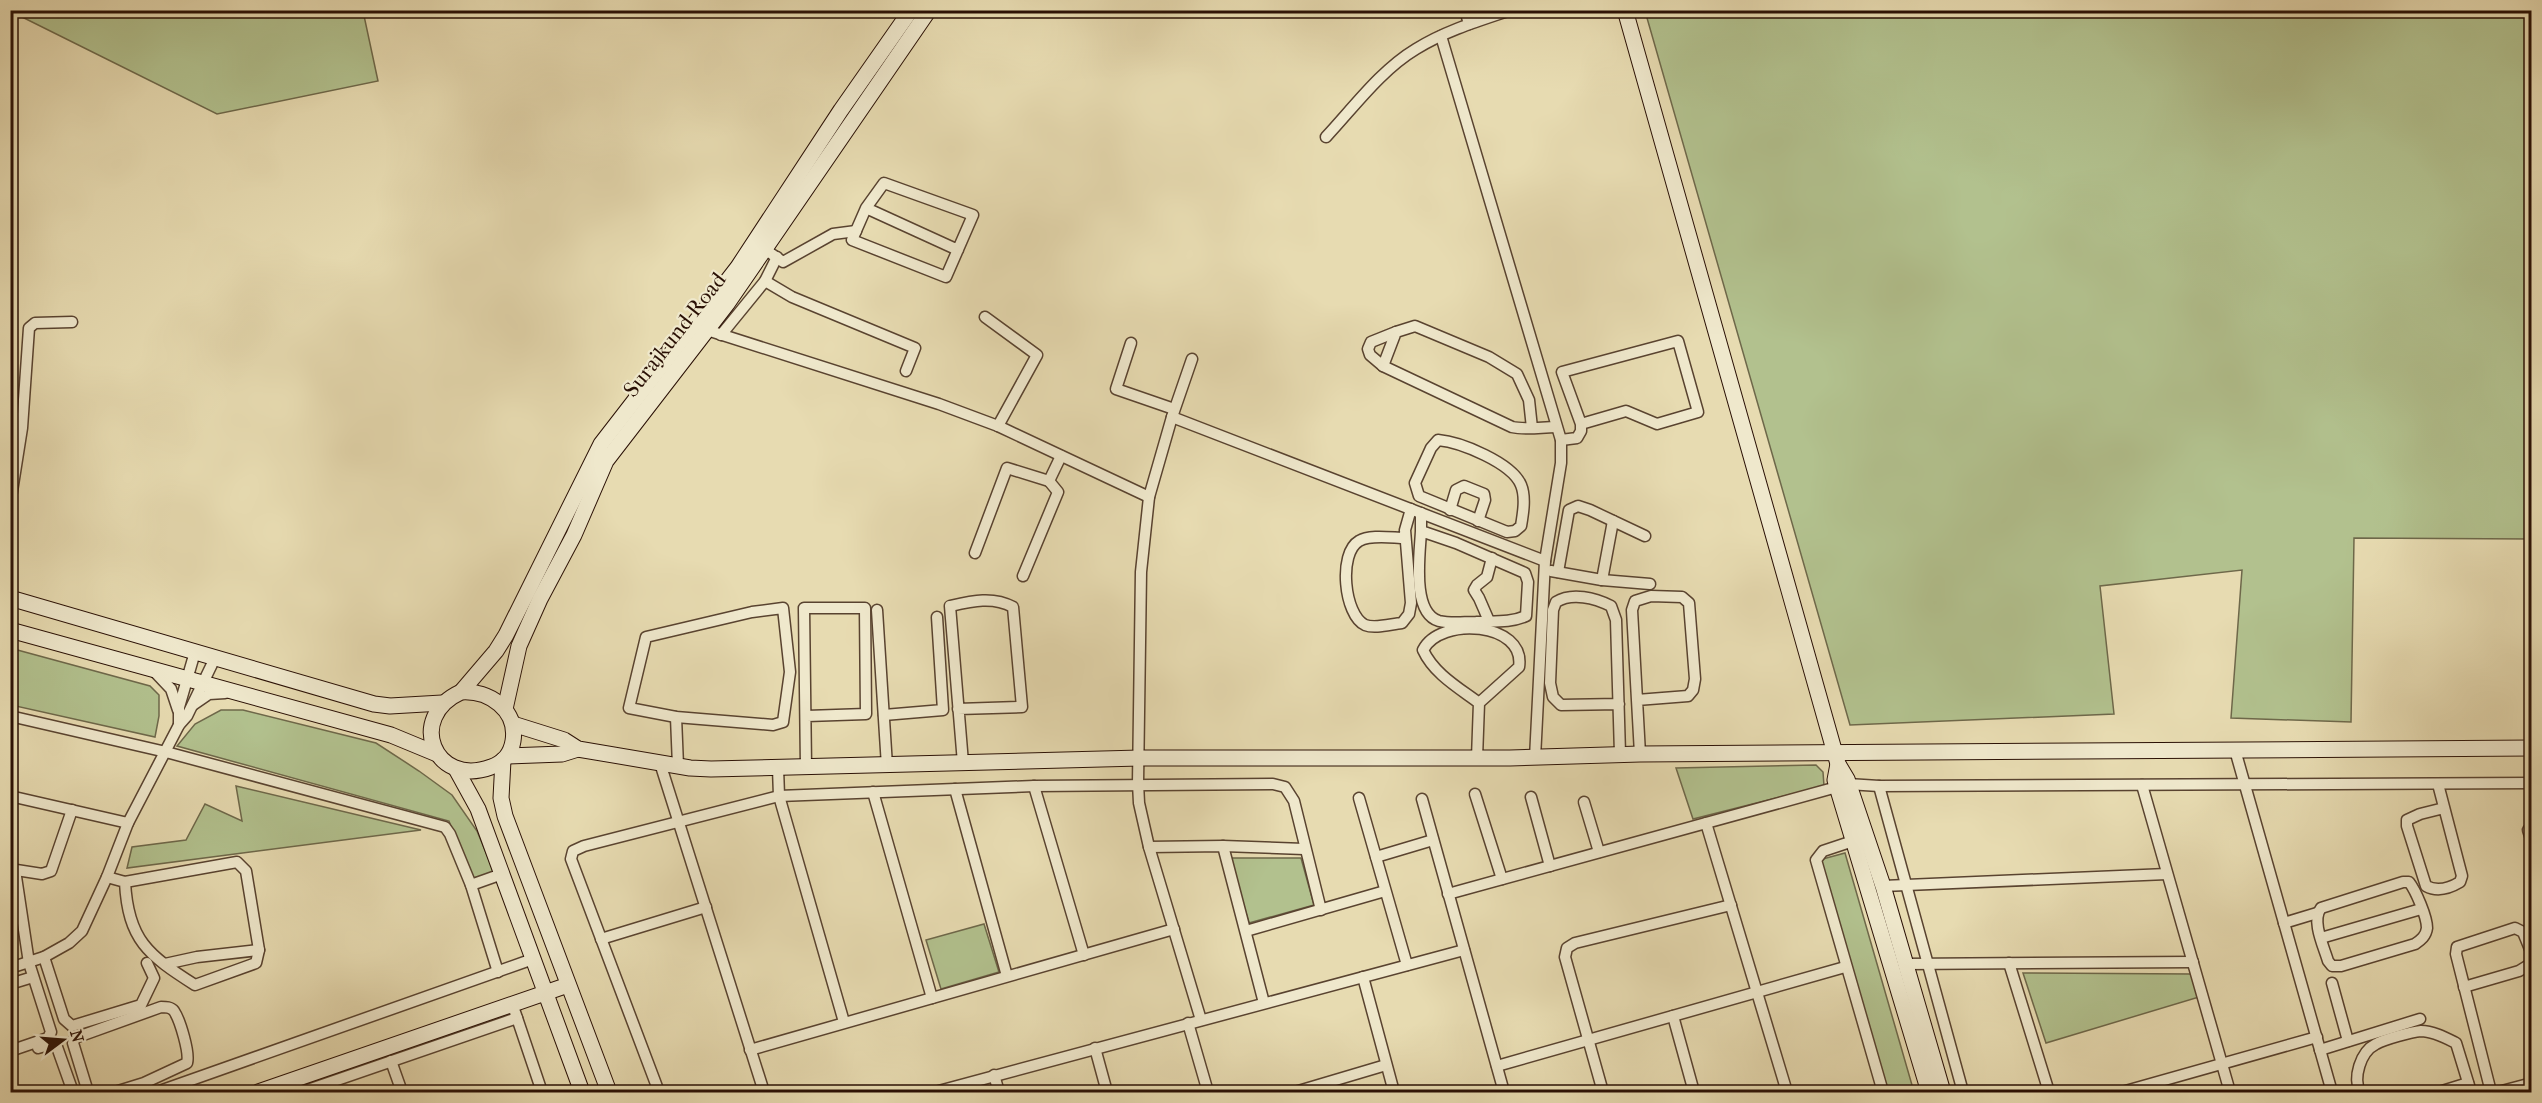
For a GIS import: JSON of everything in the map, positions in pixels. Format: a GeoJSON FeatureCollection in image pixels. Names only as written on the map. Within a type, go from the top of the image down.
{"type":"FeatureCollection","features":[{"type":"Feature","properties":{"kind":"street","name":"Surajkund Road"},"geometry":{"type":"LineString","coordinates":[[461,692],[496,651],[506,635],[601,444],[738,267],[911,10]]}},
{"type":"Feature","properties":{"kind":"street","name":"Surajkund Road"},"geometry":{"type":"LineString","coordinates":[[505,709],[519,646],[540,599],[574,536],[606,461],[714,332],[771,254],[929,10]]}},
{"type":"Feature","properties":{"kind":"street"},"geometry":{"type":"LineString","coordinates":[[1465,10],[1469,24]]}},
{"type":"Feature","properties":{"kind":"street"},"geometry":{"type":"LineString","coordinates":[[1326,137],[1383,75],[1414,50],[1469,24],[1511,10]]}},
{"type":"Feature","properties":{"kind":"street"},"geometry":{"type":"LineString","coordinates":[[1625,10],[1836,758],[1835,780],[1842,785],[1883,886],[1943,1092]]}},
{"type":"Feature","properties":{"kind":"street"},"geometry":{"type":"LineString","coordinates":[[1441,36],[1561,440],[1561,463],[1545,566],[1535,758]]}},
{"type":"Feature","properties":{"kind":"street"},"geometry":{"type":"LineString","coordinates":[[884,183],[974,215],[946,278],[852,240],[856,231],[866,208],[884,183]]}},
{"type":"Feature","properties":{"kind":"street"},"geometry":{"type":"LineString","coordinates":[[866,208],[958,250]]}},
{"type":"Feature","properties":{"kind":"street"},"geometry":{"type":"LineString","coordinates":[[856,231],[833,234],[783,262],[771,254],[765,281],[714,332],[939,404],[998,426],[1149,497]]}},
{"type":"Feature","properties":{"kind":"street"},"geometry":{"type":"LineString","coordinates":[[765,281],[792,297],[915,348],[906,370]]}},
{"type":"Feature","properties":{"kind":"street"},"geometry":{"type":"LineString","coordinates":[[985,317],[1037,354],[998,426]]}},
{"type":"Feature","properties":{"kind":"street"},"geometry":{"type":"LineString","coordinates":[[10,504],[22,428],[29,328],[35,323],[72,322]]}},
{"type":"Feature","properties":{"kind":"street"},"geometry":{"type":"LineString","coordinates":[[1532,428],[1529,400],[1517,374],[1488,357],[1415,326],[1371,342],[1368,349],[1370,355],[1383,366],[1512,427],[1532,428],[1556,427]]}},
{"type":"Feature","properties":{"kind":"street"},"geometry":{"type":"LineString","coordinates":[[1383,366],[1396,332]]}},
{"type":"Feature","properties":{"kind":"street"},"geometry":{"type":"LineString","coordinates":[[1561,440],[1577,438],[1581,431],[1581,424],[1562,372],[1678,341],[1698,412],[1657,424],[1626,411],[1581,424]]}},
{"type":"Feature","properties":{"kind":"street"},"geometry":{"type":"LineString","coordinates":[[1131,342],[1116,388],[1462,529],[1558,572],[1602,580],[1650,584]]}},
{"type":"Feature","properties":{"kind":"street"},"geometry":{"type":"LineString","coordinates":[[1192,359],[1173,413],[1149,497],[1141,572],[1138,783],[1139,802],[1149,847],[1201,1020]]}},
{"type":"Feature","properties":{"kind":"street"},"geometry":{"type":"LineString","coordinates":[[1438,440],[1455,441],[1507,468],[1516,476],[1523,488],[1524,513],[1521,526],[1515,531],[1507,532],[1466,516],[1419,496],[1415,483],[1431,448],[1438,440]]}},
{"type":"Feature","properties":{"kind":"street"},"geometry":{"type":"LineString","coordinates":[[1049,481],[1061,456]]}},
{"type":"Feature","properties":{"kind":"street"},"geometry":{"type":"LineString","coordinates":[[975,553],[1007,468],[1049,481],[1058,492],[1023,576]]}},
{"type":"Feature","properties":{"kind":"street"},"geometry":{"type":"LineString","coordinates":[[1450,510],[1456,490],[1464,486],[1474,488],[1484,494],[1485,500],[1478,521]]}},
{"type":"Feature","properties":{"kind":"street"},"geometry":{"type":"LineString","coordinates":[[1558,572],[1569,510],[1578,506],[1645,536]]}},
{"type":"Feature","properties":{"kind":"street"},"geometry":{"type":"LineString","coordinates":[[1416,511],[1421,531],[1419,593],[1428,614],[1436,620],[1453,623],[1516,620],[1526,616],[1528,582],[1525,573],[1421,531]]}},
{"type":"Feature","properties":{"kind":"street"},"geometry":{"type":"LineString","coordinates":[[1405,538],[1363,538],[1356,542],[1348,558],[1345,565],[1351,607],[1366,626],[1402,623],[1409,614],[1411,603],[1405,530],[1416,511]]}},
{"type":"Feature","properties":{"kind":"street"},"geometry":{"type":"LineString","coordinates":[[1462,529],[1466,516]]}},
{"type":"Feature","properties":{"kind":"street"},"geometry":{"type":"LineString","coordinates":[[1602,580],[1613,521]]}},
{"type":"Feature","properties":{"kind":"street"},"geometry":{"type":"LineString","coordinates":[[1489,621],[1474,590],[1487,577],[1492,558]]}},
{"type":"Feature","properties":{"kind":"street"},"geometry":{"type":"LineString","coordinates":[[1619,704],[1561,705],[1552,697],[1550,683],[1553,610],[1556,602],[1566,596],[1600,600],[1611,606],[1616,620],[1619,704],[1620,754]]}},
{"type":"Feature","properties":{"kind":"street"},"geometry":{"type":"LineString","coordinates":[[1637,699],[1688,696],[1693,690],[1695,679],[1689,603],[1682,597],[1651,596],[1635,601],[1632,610],[1640,754]]}},
{"type":"Feature","properties":{"kind":"street"},"geometry":{"type":"LineString","coordinates":[[10,598],[374,704],[390,706],[442,703],[461,692],[478,692],[488,696],[505,709],[513,724],[513,741],[506,758],[501,798],[505,816],[609,1092]]}},
{"type":"Feature","properties":{"kind":"street"},"geometry":{"type":"LineString","coordinates":[[958,709],[1022,707],[1013,607],[1002,601],[975,600],[950,606],[958,709],[963,763]]}},
{"type":"Feature","properties":{"kind":"street"},"geometry":{"type":"LineString","coordinates":[[783,608],[790,672],[783,722],[773,725],[676,717],[629,708],[646,637],[752,612],[783,608]]}},
{"type":"Feature","properties":{"kind":"street"},"geometry":{"type":"LineString","coordinates":[[806,767],[804,608],[865,608],[866,714],[807,716]]}},
{"type":"Feature","properties":{"kind":"street"},"geometry":{"type":"LineString","coordinates":[[877,610],[887,766]]}},
{"type":"Feature","properties":{"kind":"street"},"geometry":{"type":"LineString","coordinates":[[884,715],[943,710],[937,617]]}},
{"type":"Feature","properties":{"kind":"street"},"geometry":{"type":"LineString","coordinates":[[10,630],[392,735],[437,754]]}},
{"type":"Feature","properties":{"kind":"street"},"geometry":{"type":"LineString","coordinates":[[1477,758],[1479,703],[1519,667],[1520,658],[1517,649],[1506,638],[1490,630],[1447,630],[1438,634],[1426,644],[1423,650],[1427,658],[1437,671],[1479,703]]}},
{"type":"Feature","properties":{"kind":"street"},"geometry":{"type":"LineString","coordinates":[[178,710],[195,652]]}},
{"type":"Feature","properties":{"kind":"street"},"geometry":{"type":"LineString","coordinates":[[954,656],[967,655]]}},
{"type":"Feature","properties":{"kind":"street"},"geometry":{"type":"LineString","coordinates":[[10,968],[44,957],[76,938],[107,877],[128,823],[179,725],[185,719],[215,658]]}},
{"type":"Feature","properties":{"kind":"street"},"geometry":{"type":"LineString","coordinates":[[153,670],[171,689],[178,710],[179,725]]}},
{"type":"Feature","properties":{"kind":"street"},"geometry":{"type":"LineString","coordinates":[[190,707],[209,694],[235,693]]}},
{"type":"Feature","properties":{"kind":"street"},"geometry":{"type":"LineString","coordinates":[[442,703],[432,720],[431,738],[437,754],[446,764],[456,769],[476,772],[506,758],[562,754],[578,749]]}},
{"type":"Feature","properties":{"kind":"street"},"geometry":{"type":"LineString","coordinates":[[10,716],[166,752],[439,825],[450,834],[471,885],[498,972]]}},
{"type":"Feature","properties":{"kind":"street"},"geometry":{"type":"LineString","coordinates":[[676,717],[678,766]]}},
{"type":"Feature","properties":{"kind":"street"},"geometry":{"type":"LineString","coordinates":[[513,724],[564,740],[578,749],[678,766],[711,769],[1140,758],[1535,758],[1620,754],[1836,758],[2235,750],[2532,748]]}},
{"type":"Feature","properties":{"kind":"street"},"geometry":{"type":"LineString","coordinates":[[2235,750],[2332,1092]]}},
{"type":"Feature","properties":{"kind":"street"},"geometry":{"type":"LineString","coordinates":[[660,763],[764,1092]]}},
{"type":"Feature","properties":{"kind":"street"},"geometry":{"type":"LineString","coordinates":[[777,768],[779,796],[844,1023]]}},
{"type":"Feature","properties":{"kind":"street"},"geometry":{"type":"LineString","coordinates":[[456,769],[478,809],[582,1092]]}},
{"type":"Feature","properties":{"kind":"street"},"geometry":{"type":"LineString","coordinates":[[659,1092],[571,854],[584,846],[779,796],[1138,783],[1273,784],[1285,787],[1294,801],[1304,849],[1321,909]]}},
{"type":"Feature","properties":{"kind":"street"},"geometry":{"type":"LineString","coordinates":[[1449,894],[1842,785],[2532,783]]}},
{"type":"Feature","properties":{"kind":"street"},"geometry":{"type":"LineString","coordinates":[[2438,784],[2462,879],[2456,885],[2436,890],[2426,886],[2407,820],[2420,813],[2444,808]]}},
{"type":"Feature","properties":{"kind":"street"},"geometry":{"type":"LineString","coordinates":[[1842,785],[1853,841],[1929,1092]]}},
{"type":"Feature","properties":{"kind":"street"},"geometry":{"type":"LineString","coordinates":[[2142,785],[2230,1092]]}},
{"type":"Feature","properties":{"kind":"street"},"geometry":{"type":"LineString","coordinates":[[1034,786],[1084,955]]}},
{"type":"Feature","properties":{"kind":"street"},"geometry":{"type":"LineString","coordinates":[[1879,786],[1904,884],[1963,1092]]}},
{"type":"Feature","properties":{"kind":"street"},"geometry":{"type":"LineString","coordinates":[[954,789],[1007,976]]}},
{"type":"Feature","properties":{"kind":"street"},"geometry":{"type":"LineString","coordinates":[[873,792],[932,998]]}},
{"type":"Feature","properties":{"kind":"street"},"geometry":{"type":"LineString","coordinates":[[1475,794],[1502,879]]}},
{"type":"Feature","properties":{"kind":"street"},"geometry":{"type":"LineString","coordinates":[[10,796],[128,823]]}},
{"type":"Feature","properties":{"kind":"street"},"geometry":{"type":"LineString","coordinates":[[1531,797],[1550,866]]}},
{"type":"Feature","properties":{"kind":"street"},"geometry":{"type":"LineString","coordinates":[[1359,798],[1407,965]]}},
{"type":"Feature","properties":{"kind":"street"},"geometry":{"type":"LineString","coordinates":[[1422,799],[1504,1092]]}},
{"type":"Feature","properties":{"kind":"street"},"geometry":{"type":"LineString","coordinates":[[1584,802],[1599,852]]}},
{"type":"Feature","properties":{"kind":"street"},"geometry":{"type":"LineString","coordinates":[[10,1050],[48,1038],[51,1032],[29,963],[13,869],[42,874],[51,871],[72,810]]}},
{"type":"Feature","properties":{"kind":"street"},"geometry":{"type":"LineString","coordinates":[[1706,823],[1787,1092]]}},
{"type":"Feature","properties":{"kind":"street"},"geometry":{"type":"LineString","coordinates":[[2532,825],[2528,830],[2532,843]]}},
{"type":"Feature","properties":{"kind":"street"},"geometry":{"type":"LineString","coordinates":[[1376,857],[1433,840]]}},
{"type":"Feature","properties":{"kind":"street"},"geometry":{"type":"LineString","coordinates":[[1853,841],[1823,851],[1816,860],[1845,967],[1883,1092]]}},
{"type":"Feature","properties":{"kind":"street"},"geometry":{"type":"LineString","coordinates":[[1149,847],[1222,846],[1304,849]]}},
{"type":"Feature","properties":{"kind":"street"},"geometry":{"type":"LineString","coordinates":[[1222,846],[1264,1003]]}},
{"type":"Feature","properties":{"kind":"street"},"geometry":{"type":"LineString","coordinates":[[107,877],[126,882],[237,862],[246,871],[259,950],[256,963],[195,985],[165,964],[143,944],[133,930],[128,915],[126,882]]}},
{"type":"Feature","properties":{"kind":"street"},"geometry":{"type":"LineString","coordinates":[[471,885],[502,874]]}},
{"type":"Feature","properties":{"kind":"street"},"geometry":{"type":"LineString","coordinates":[[1883,886],[2167,874]]}},
{"type":"Feature","properties":{"kind":"street"},"geometry":{"type":"LineString","coordinates":[[2284,923],[2317,913],[2321,908],[2332,903],[2409,882],[2413,887],[2427,928],[2424,937],[2415,944],[2341,966],[2332,966],[2328,961],[2317,913]]}},
{"type":"Feature","properties":{"kind":"street"},"geometry":{"type":"LineString","coordinates":[[1246,931],[1385,891]]}},
{"type":"Feature","properties":{"kind":"street"},"geometry":{"type":"LineString","coordinates":[[1603,1092],[1565,957],[1567,948],[1575,943],[1731,904]]}},
{"type":"Feature","properties":{"kind":"street"},"geometry":{"type":"LineString","coordinates":[[601,939],[706,907]]}},
{"type":"Feature","properties":{"kind":"street"},"geometry":{"type":"LineString","coordinates":[[2322,938],[2421,909]]}},
{"type":"Feature","properties":{"kind":"street"},"geometry":{"type":"LineString","coordinates":[[2492,1092],[2456,954],[2457,947],[2515,928],[2523,932],[2532,954]]}},
{"type":"Feature","properties":{"kind":"street"},"geometry":{"type":"LineString","coordinates":[[750,1050],[1174,929]]}},
{"type":"Feature","properties":{"kind":"street"},"geometry":{"type":"LineString","coordinates":[[165,964],[198,957],[259,950]]}},
{"type":"Feature","properties":{"kind":"street"},"geometry":{"type":"LineString","coordinates":[[934,1092],[1464,950]]}},
{"type":"Feature","properties":{"kind":"street"},"geometry":{"type":"LineString","coordinates":[[44,957],[64,1019],[72,1026],[141,1005],[154,978],[147,963]]}},
{"type":"Feature","properties":{"kind":"street"},"geometry":{"type":"LineString","coordinates":[[157,1092],[533,959]]}},
{"type":"Feature","properties":{"kind":"street"},"geometry":{"type":"LineString","coordinates":[[1906,964],[2193,962]]}},
{"type":"Feature","properties":{"kind":"street"},"geometry":{"type":"LineString","coordinates":[[2009,963],[2049,1092]]}},
{"type":"Feature","properties":{"kind":"street"},"geometry":{"type":"LineString","coordinates":[[2464,987],[2519,971],[2532,963]]}},
{"type":"Feature","properties":{"kind":"street"},"geometry":{"type":"LineString","coordinates":[[1497,1066],[1845,967]]}},
{"type":"Feature","properties":{"kind":"street"},"geometry":{"type":"LineString","coordinates":[[10,984],[33,977]]}},
{"type":"Feature","properties":{"kind":"street"},"geometry":{"type":"LineString","coordinates":[[1363,977],[1394,1092]]}},
{"type":"Feature","properties":{"kind":"street"},"geometry":{"type":"LineString","coordinates":[[2332,983],[2348,1041]]}},
{"type":"Feature","properties":{"kind":"street"},"geometry":{"type":"LineString","coordinates":[[302,1092],[391,1061],[515,1011],[545,993],[568,985]]}},
{"type":"Feature","properties":{"kind":"street"},"geometry":{"type":"LineString","coordinates":[[88,1092],[73,1043],[75,1038],[161,1007],[170,1008],[174,1011],[182,1032],[188,1060],[185,1065],[146,1088],[115,1092]]}},
{"type":"Feature","properties":{"kind":"street"},"geometry":{"type":"LineString","coordinates":[[258,1092],[515,1011]]}},
{"type":"Feature","properties":{"kind":"street"},"geometry":{"type":"LineString","coordinates":[[515,1011],[542,1092]]}},
{"type":"Feature","properties":{"kind":"street"},"geometry":{"type":"LineString","coordinates":[[1674,1016],[1694,1092]]}},
{"type":"Feature","properties":{"kind":"street"},"geometry":{"type":"LineString","coordinates":[[2320,1050],[2420,1019]]}},
{"type":"Feature","properties":{"kind":"street"},"geometry":{"type":"LineString","coordinates":[[1188,1023],[1208,1092]]}},
{"type":"Feature","properties":{"kind":"street"},"geometry":{"type":"LineString","coordinates":[[2360,1092],[2357,1086],[2359,1067],[2366,1052],[2376,1044],[2421,1031],[2440,1035],[2456,1043],[2469,1088],[2439,1092]]}},
{"type":"Feature","properties":{"kind":"street"},"geometry":{"type":"LineString","coordinates":[[2122,1092],[2316,1037]]}},
{"type":"Feature","properties":{"kind":"street"},"geometry":{"type":"LineString","coordinates":[[10,1057],[50,1044],[54,1045],[58,1050],[73,1092]]}},
{"type":"Feature","properties":{"kind":"street"},"geometry":{"type":"LineString","coordinates":[[1095,1048],[1107,1092]]}},
{"type":"Feature","properties":{"kind":"street"},"geometry":{"type":"LineString","coordinates":[[1934,1062],[1953,1058]]}},
{"type":"Feature","properties":{"kind":"street"},"geometry":{"type":"LineString","coordinates":[[391,1061],[402,1092]]}},
{"type":"Feature","properties":{"kind":"street"},"geometry":{"type":"LineString","coordinates":[[1295,1092],[1386,1065]]}},
{"type":"Feature","properties":{"kind":"street"},"geometry":{"type":"LineString","coordinates":[[994,1075],[999,1092]]}},
{"type":"Feature","properties":{"kind":"street"},"geometry":{"type":"LineString","coordinates":[[2498,1092],[2532,1083]]}},
{"type":"Feature","properties":{"kind":"green space"},"geometry":{"type":"Polygon","coordinates":[[[10,11],[363,11],[378,81],[217,114],[10,11]]]}},
{"type":"Feature","properties":{"kind":"green space"},"geometry":{"type":"Polygon","coordinates":[[[1645,11],[2531,11],[2531,539],[2354,538],[2351,722],[2231,718],[2242,570],[2100,586],[2114,714],[1850,725],[1645,11]]]}},
{"type":"Feature","properties":{"kind":"green space"},"geometry":{"type":"Polygon","coordinates":[[[10,648],[150,686],[159,695],[159,716],[155,737],[11,705],[10,648]]]}},
{"type":"Feature","properties":{"kind":"green space"},"geometry":{"type":"Polygon","coordinates":[[[221,710],[243,710],[376,743],[452,795],[477,831],[494,872],[471,879],[449,821],[177,746],[195,724],[221,710]]]}},
{"type":"Feature","properties":{"kind":"green space"},"geometry":{"type":"Polygon","coordinates":[[[1816,765],[1823,772],[1824,786],[1693,819],[1676,768],[1816,765]]]}},
{"type":"Feature","properties":{"kind":"green space"},"geometry":{"type":"Polygon","coordinates":[[[236,786],[421,830],[127,868],[132,847],[186,840],[205,804],[242,821],[236,786]]]}},
{"type":"Feature","properties":{"kind":"green space"},"geometry":{"type":"Polygon","coordinates":[[[1845,853],[1914,1092],[1886,1092],[1819,860],[1845,853]]]}},
{"type":"Feature","properties":{"kind":"green space"},"geometry":{"type":"Polygon","coordinates":[[[1229,858],[1301,858],[1314,905],[1249,923],[1229,858]]]}},
{"type":"Feature","properties":{"kind":"green space"},"geometry":{"type":"Polygon","coordinates":[[[984,924],[999,972],[941,989],[926,940],[984,924]]]}},
{"type":"Feature","properties":{"kind":"green space"},"geometry":{"type":"Polygon","coordinates":[[[2023,973],[2192,974],[2199,997],[2046,1043],[2023,973]]]}}]}
